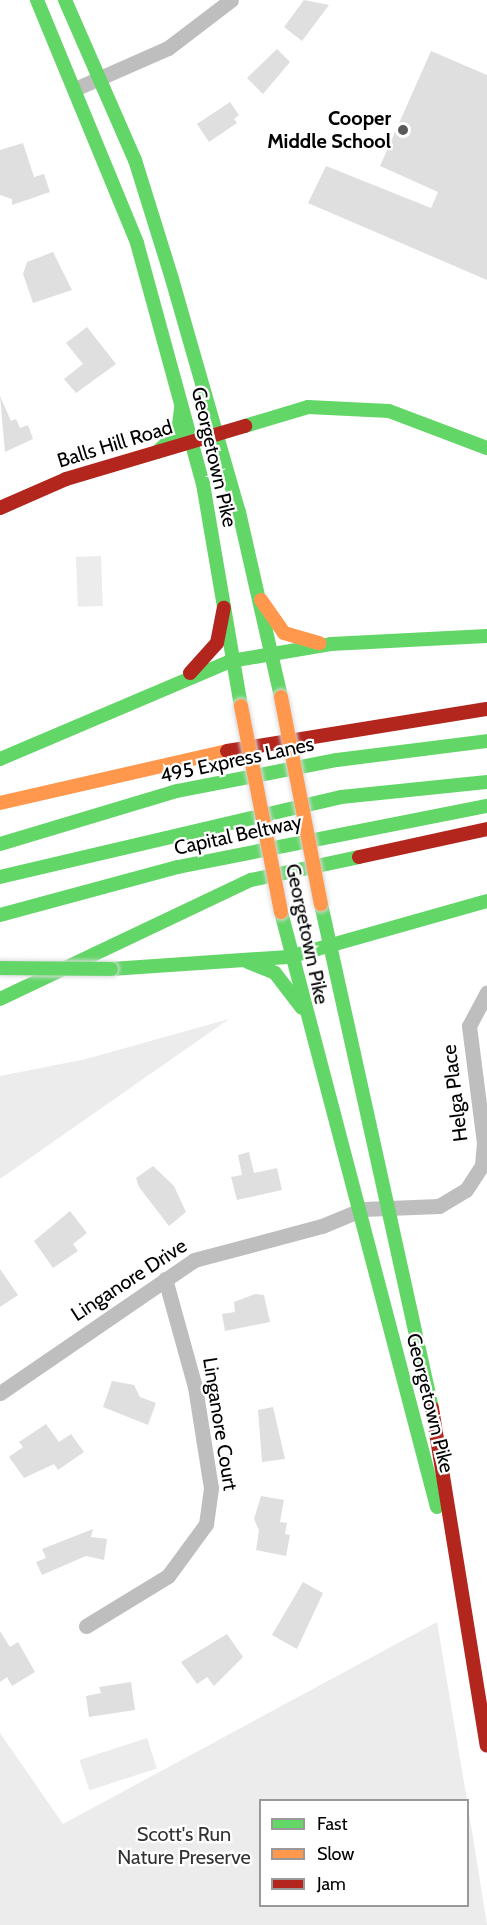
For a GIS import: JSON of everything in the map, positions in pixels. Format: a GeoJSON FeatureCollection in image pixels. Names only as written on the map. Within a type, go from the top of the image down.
{"type":"FeatureCollection","features":[{"type":"Feature","properties":{"kind":"main road","name":"Georgetown Pike"},"geometry":{"type":"LineString","coordinates":[[37,0],[77,88],[129,217],[180,390],[193,440],[224,608],[231,661],[289,957],[302,1008],[363,1209],[469,1637]]}},
{"type":"Feature","properties":{"kind":"main road","name":"Georgetown Pike"},"geometry":{"type":"LineString","coordinates":[[65,0],[102,77],[135,160],[217,432],[261,600],[321,904],[397,1264],[441,1447],[462,1558],[469,1637],[487,1746]]}},
{"type":"Feature","properties":{"kind":"main road"},"geometry":{"type":"LineString","coordinates":[[157,452],[180,428],[180,390]]}},
{"type":"Feature","properties":{"kind":"main road","name":"Balls Hill Road"},"geometry":{"type":"LineString","coordinates":[[0,508],[66,479],[217,432],[308,407],[364,406],[420,420],[487,448]]}},
{"type":"Feature","properties":{"kind":"main road"},"geometry":{"type":"LineString","coordinates":[[261,600],[284,633],[331,644]]}},
{"type":"Feature","properties":{"kind":"main road"},"geometry":{"type":"LineString","coordinates":[[189,674],[217,643],[224,608]]}},
{"type":"Feature","properties":{"kind":"main road"},"geometry":{"type":"LineString","coordinates":[[0,759],[189,674],[231,661],[331,644],[487,636]]}},
{"type":"Feature","properties":{"kind":"main road"},"geometry":{"type":"LineString","coordinates":[[0,803],[269,741],[487,709]]}},
{"type":"Feature","properties":{"kind":"main road","name":"495 Express Lanes"},"geometry":{"type":"LineString","coordinates":[[0,844],[177,791],[337,760],[487,741]]}},
{"type":"Feature","properties":{"kind":"main road"},"geometry":{"type":"LineString","coordinates":[[0,877],[341,797],[487,782]]}},
{"type":"Feature","properties":{"kind":"main road","name":"Capital Beltway"},"geometry":{"type":"LineString","coordinates":[[0,915],[178,867],[487,806]]}},
{"type":"Feature","properties":{"kind":"main road"},"geometry":{"type":"LineString","coordinates":[[0,999],[140,928],[251,880],[487,829]]}},
{"type":"Feature","properties":{"kind":"main road"},"geometry":{"type":"LineString","coordinates":[[1,968],[111,969],[248,962],[289,957],[487,901]]}},
{"type":"Feature","properties":{"kind":"main road"},"geometry":{"type":"LineString","coordinates":[[248,962],[275,973],[302,1008]]}},
{"type":"Feature","properties":{"kind":"street"},"geometry":{"type":"LineString","coordinates":[[77,88],[192,34],[231,0]]}},
{"type":"Feature","properties":{"kind":"street","name":"Helga Place"},"geometry":{"type":"LineString","coordinates":[[363,1209],[415,1210],[453,1199],[482,1165],[483,1119],[469,1026],[487,992]]}},
{"type":"Feature","properties":{"kind":"street","name":"Linganore Drive"},"geometry":{"type":"LineString","coordinates":[[0,1393],[165,1279],[218,1250],[322,1226],[363,1209]]}},
{"type":"Feature","properties":{"kind":"street","name":"Linganore Court"},"geometry":{"type":"LineString","coordinates":[[86,1626],[168,1576],[206,1524],[211,1488],[195,1387],[165,1279]]}},
{"type":"Feature","properties":{"kind":"green space"},"geometry":{"type":"Polygon","coordinates":[[[101,556],[103,606],[78,607],[76,557],[101,556]]]}},
{"type":"Feature","properties":{"kind":"green space"},"geometry":{"type":"Polygon","coordinates":[[[229,1019],[0,1179],[0,1076],[86,1059],[229,1019]]]}},
{"type":"Feature","properties":{"kind":"green space","name":"Scott's Run Nature Preserve"},"geometry":{"type":"Polygon","coordinates":[[[437,1622],[467,1799],[259,1799],[259,1907],[469,1907],[469,1812],[487,1925],[0,1925],[0,1733],[63,1824],[437,1622]]]}},
{"type":"Feature","properties":{"kind":"green space"},"geometry":{"type":"Polygon","coordinates":[[[147,1738],[157,1768],[89,1790],[79,1760],[147,1738]]]}},
{"type":"Feature","properties":{"kind":"building"},"geometry":{"type":"Polygon","coordinates":[[[304,0],[329,5],[302,41],[284,27],[304,0]]]}},
{"type":"Feature","properties":{"kind":"building"},"geometry":{"type":"Polygon","coordinates":[[[277,49],[290,62],[263,94],[247,78],[277,49]]]}},
{"type":"Feature","properties":{"kind":"building"},"geometry":{"type":"Polygon","coordinates":[[[431,51],[487,75],[487,280],[308,203],[326,166],[431,208],[438,192],[380,166],[431,51]]]}},
{"type":"Feature","properties":{"kind":"building"},"geometry":{"type":"Polygon","coordinates":[[[230,102],[239,115],[234,119],[237,123],[209,142],[197,124],[230,102]]]}},
{"type":"Feature","properties":{"kind":"building"},"geometry":{"type":"Polygon","coordinates":[[[23,143],[34,177],[44,174],[50,192],[12,205],[12,199],[0,195],[0,150],[23,143]]]}},
{"type":"Feature","properties":{"kind":"building"},"geometry":{"type":"Polygon","coordinates":[[[53,252],[72,290],[33,303],[23,274],[27,262],[53,252]]]}},
{"type":"Feature","properties":{"kind":"building"},"geometry":{"type":"Polygon","coordinates":[[[87,327],[116,364],[76,393],[64,379],[83,364],[66,343],[87,327]]]}},
{"type":"Feature","properties":{"kind":"building"},"geometry":{"type":"Polygon","coordinates":[[[0,396],[11,421],[16,419],[20,428],[28,425],[33,439],[5,452],[0,396]]]}},
{"type":"Feature","properties":{"kind":"building"},"geometry":{"type":"Polygon","coordinates":[[[249,1152],[254,1173],[277,1168],[282,1190],[237,1200],[231,1177],[242,1175],[238,1155],[249,1152]]]}},
{"type":"Feature","properties":{"kind":"building"},"geometry":{"type":"Polygon","coordinates":[[[153,1166],[174,1186],[186,1212],[169,1226],[139,1187],[136,1178],[153,1166]]]}},
{"type":"Feature","properties":{"kind":"building"},"geometry":{"type":"Polygon","coordinates":[[[70,1211],[87,1233],[73,1244],[78,1251],[53,1268],[34,1241],[70,1211]]]}},
{"type":"Feature","properties":{"kind":"building"},"geometry":{"type":"Polygon","coordinates":[[[0,1269],[18,1295],[0,1307],[0,1269]]]}},
{"type":"Feature","properties":{"kind":"building"},"geometry":{"type":"Polygon","coordinates":[[[255,1294],[264,1295],[270,1322],[225,1331],[222,1314],[235,1312],[234,1302],[255,1294]]]}},
{"type":"Feature","properties":{"kind":"building"},"geometry":{"type":"Polygon","coordinates":[[[112,1381],[134,1385],[140,1397],[156,1403],[148,1425],[103,1407],[112,1381]]]}},
{"type":"Feature","properties":{"kind":"building"},"geometry":{"type":"Polygon","coordinates":[[[273,1407],[285,1459],[262,1462],[258,1410],[273,1407]]]}},
{"type":"Feature","properties":{"kind":"building"},"geometry":{"type":"Polygon","coordinates":[[[46,1424],[59,1442],[71,1434],[84,1452],[58,1470],[54,1464],[24,1478],[9,1457],[23,1447],[19,1442],[46,1424]]]}},
{"type":"Feature","properties":{"kind":"building"},"geometry":{"type":"Polygon","coordinates":[[[261,1496],[284,1500],[280,1522],[287,1523],[285,1534],[290,1535],[286,1556],[256,1550],[259,1530],[254,1519],[261,1496]]]}},
{"type":"Feature","properties":{"kind":"building"},"geometry":{"type":"Polygon","coordinates":[[[93,1529],[91,1537],[107,1539],[104,1560],[86,1556],[42,1575],[36,1562],[46,1558],[42,1549],[93,1529]]]}},
{"type":"Feature","properties":{"kind":"building"},"geometry":{"type":"Polygon","coordinates":[[[303,1582],[323,1593],[297,1649],[272,1635],[303,1582]]]}},
{"type":"Feature","properties":{"kind":"building"},"geometry":{"type":"Polygon","coordinates":[[[0,1631],[10,1647],[18,1642],[35,1672],[12,1686],[7,1677],[0,1682],[0,1631]]]}},
{"type":"Feature","properties":{"kind":"building"},"geometry":{"type":"Polygon","coordinates":[[[227,1634],[243,1657],[214,1686],[207,1677],[197,1684],[181,1662],[227,1634]]]}},
{"type":"Feature","properties":{"kind":"building"},"geometry":{"type":"Polygon","coordinates":[[[131,1682],[135,1710],[89,1717],[86,1696],[101,1693],[99,1687],[131,1682]]]}},
{"type":"Feature","properties":{"kind":"traffic: fast"},"geometry":{"type":"LineString","coordinates":[[37,0],[137,243],[203,484],[241,706]]}},
{"type":"Feature","properties":{"kind":"traffic: fast"},"geometry":{"type":"LineString","coordinates":[[65,0],[135,160],[172,279],[239,512],[281,697]]}},
{"type":"Feature","properties":{"kind":"traffic: fast"},"geometry":{"type":"LineString","coordinates":[[157,452],[178,433],[181,407]]}},
{"type":"Feature","properties":{"kind":"traffic: fast"},"geometry":{"type":"LineString","coordinates":[[245,426],[308,407],[389,411],[487,448]]}},
{"type":"Feature","properties":{"kind":"traffic: fast"},"geometry":{"type":"LineString","coordinates":[[0,759],[231,661],[331,644],[487,636]]}},
{"type":"Feature","properties":{"kind":"traffic: fast"},"geometry":{"type":"LineString","coordinates":[[0,844],[177,791],[337,760],[487,741]]}},
{"type":"Feature","properties":{"kind":"traffic: fast"},"geometry":{"type":"LineString","coordinates":[[0,877],[341,797],[487,782]]}},
{"type":"Feature","properties":{"kind":"traffic: fast"},"geometry":{"type":"LineString","coordinates":[[0,915],[178,867],[487,806]]}},
{"type":"Feature","properties":{"kind":"traffic: fast"},"geometry":{"type":"LineString","coordinates":[[0,999],[251,880],[359,857]]}},
{"type":"Feature","properties":{"kind":"traffic: fast"},"geometry":{"type":"LineString","coordinates":[[111,969],[289,957],[487,901]]}},
{"type":"Feature","properties":{"kind":"traffic: fast"},"geometry":{"type":"LineString","coordinates":[[321,904],[432,1408]]}},
{"type":"Feature","properties":{"kind":"traffic: fast"},"geometry":{"type":"LineString","coordinates":[[281,912],[437,1507]]}},
{"type":"Feature","properties":{"kind":"traffic: fast"},"geometry":{"type":"LineString","coordinates":[[248,962],[275,973],[302,1008]]}},
{"type":"Feature","properties":{"kind":"traffic: fast"},"geometry":{"type":"LineString","coordinates":[[1,968],[111,969]]}},
{"type":"Feature","properties":{"kind":"traffic: slow"},"geometry":{"type":"LineString","coordinates":[[261,600],[284,633],[320,643]]}},
{"type":"Feature","properties":{"kind":"traffic: slow"},"geometry":{"type":"LineString","coordinates":[[281,697],[321,904]]}},
{"type":"Feature","properties":{"kind":"traffic: slow"},"geometry":{"type":"LineString","coordinates":[[241,706],[281,912]]}},
{"type":"Feature","properties":{"kind":"traffic: slow"},"geometry":{"type":"LineString","coordinates":[[0,803],[227,751]]}},
{"type":"Feature","properties":{"kind":"traffic: jam"},"geometry":{"type":"LineString","coordinates":[[0,508],[66,479],[245,426]]}},
{"type":"Feature","properties":{"kind":"traffic: jam"},"geometry":{"type":"LineString","coordinates":[[190,673],[217,643],[224,608]]}},
{"type":"Feature","properties":{"kind":"traffic: jam"},"geometry":{"type":"LineString","coordinates":[[227,751],[487,709]]}},
{"type":"Feature","properties":{"kind":"traffic: jam"},"geometry":{"type":"LineString","coordinates":[[359,857],[487,829]]}},
{"type":"Feature","properties":{"kind":"traffic: jam"},"geometry":{"type":"LineString","coordinates":[[432,1408],[487,1746]]}},
{"type":"Feature","properties":{"kind":"place","name":"Cooper Middle School"},"geometry":{"type":"Point","coordinates":[403,130]}}]}
